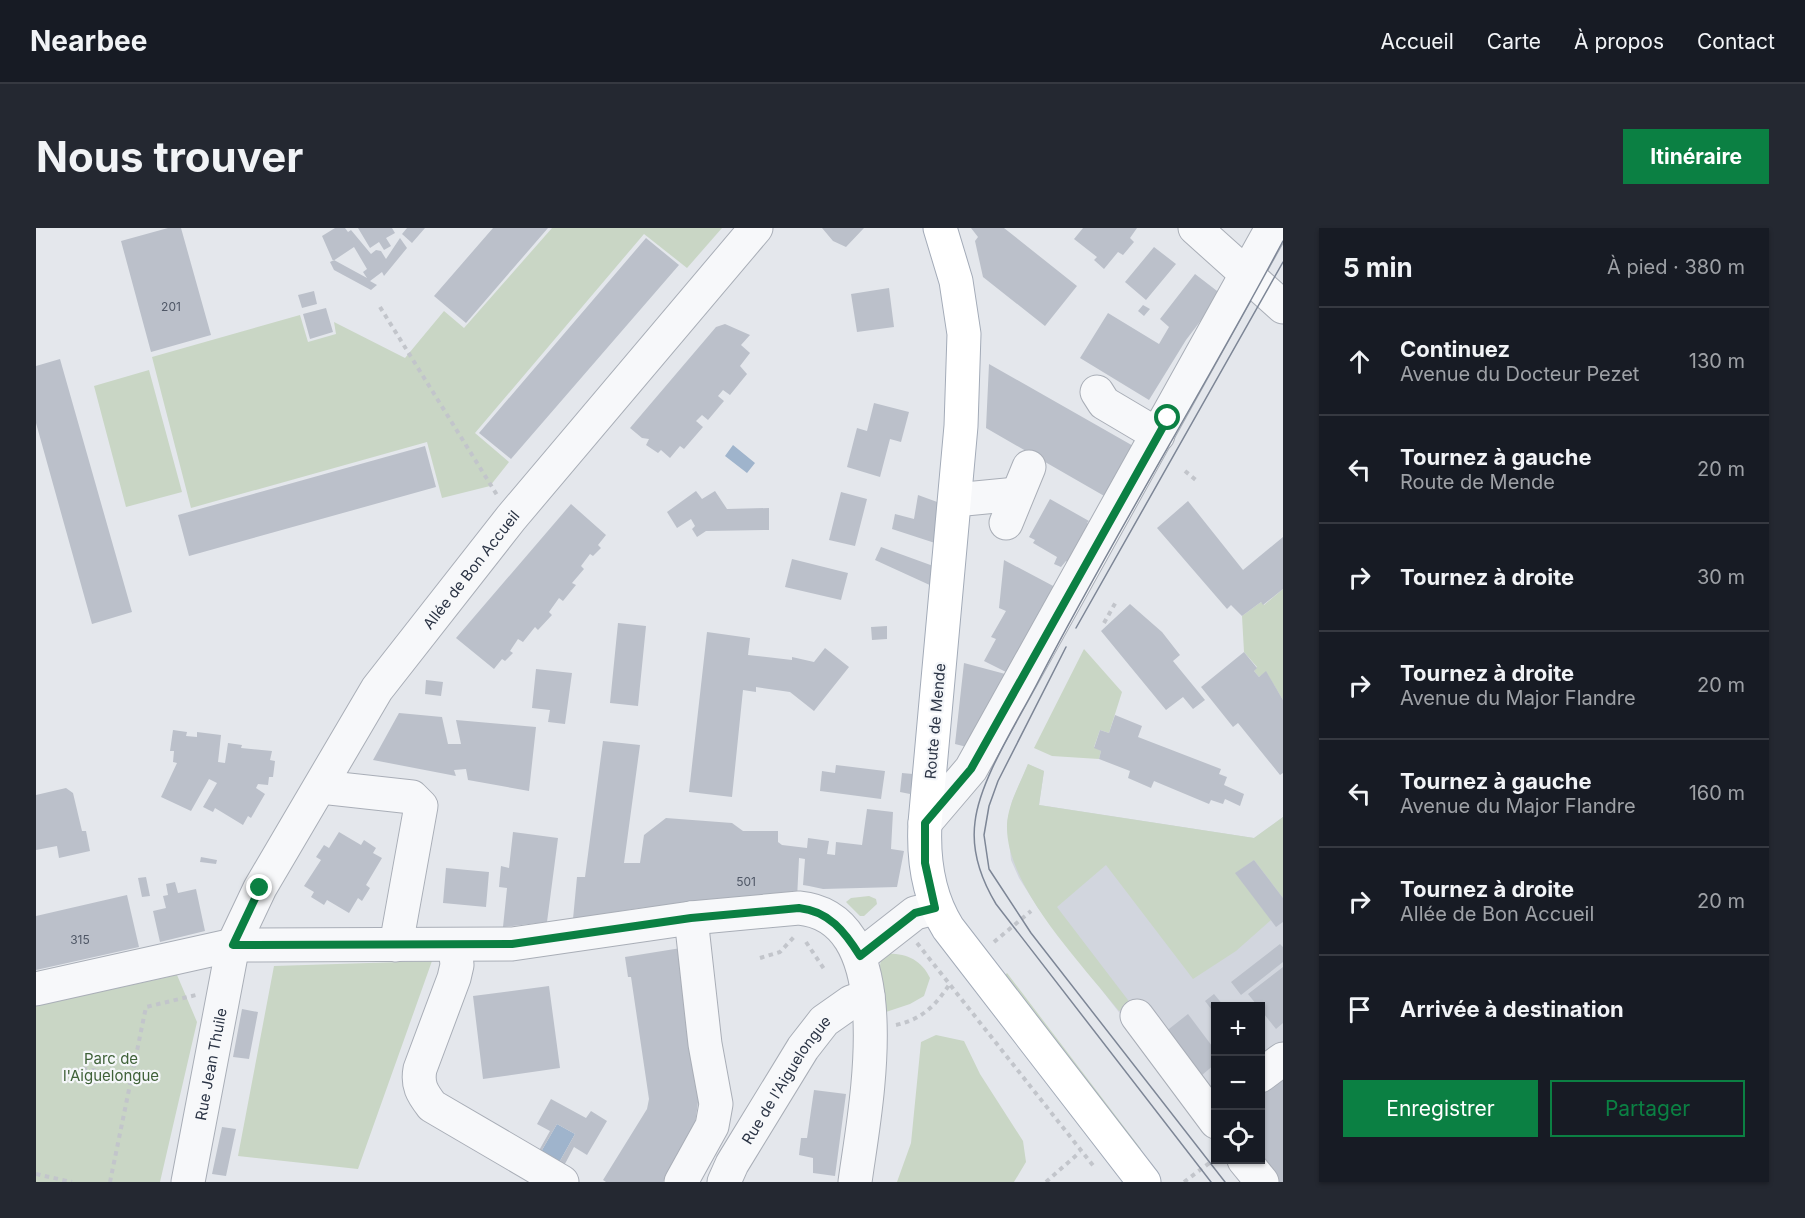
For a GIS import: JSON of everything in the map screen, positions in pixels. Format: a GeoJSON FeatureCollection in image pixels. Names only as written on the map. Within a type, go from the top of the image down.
{"type":"FeatureCollection","features":[{"type":"Feature","properties":{"kind":"main road","name":"Route de Mende"},"geometry":{"type":"LineString","coordinates":[[940,228],[956,281],[964,334],[962,426],[925,823],[925,863],[935,908],[985,979],[1144,1182]]}},
{"type":"Feature","properties":{"kind":"street","name":"Allée de Bon Accueil"},"geometry":{"type":"LineString","coordinates":[[233,945],[260,888],[377,689],[511,518],[756,228]]}},
{"type":"Feature","properties":{"kind":"street"},"geometry":{"type":"LineString","coordinates":[[1195,228],[1283,307]]}},
{"type":"Feature","properties":{"kind":"street"},"geometry":{"type":"LineString","coordinates":[[925,823],[971,769],[1083,550],[1163,426],[1272,228]]}},
{"type":"Feature","properties":{"kind":"street"},"geometry":{"type":"LineString","coordinates":[[1105,389],[1163,426]]}},
{"type":"Feature","properties":{"kind":"street"},"geometry":{"type":"LineString","coordinates":[[955,500],[1017,495]]}},
{"type":"Feature","properties":{"kind":"street"},"geometry":{"type":"LineString","coordinates":[[321,787],[412,797],[421,806],[396,945]]}},
{"type":"Feature","properties":{"kind":"street"},"geometry":{"type":"LineString","coordinates":[[36,989],[233,945],[512,944],[691,918],[799,908],[816,910],[830,919],[848,937],[860,956],[871,1013],[871,1055],[855,1182]]}},
{"type":"Feature","properties":{"kind":"street"},"geometry":{"type":"LineString","coordinates":[[860,956],[915,913],[935,908]]}},
{"type":"Feature","properties":{"kind":"street"},"geometry":{"type":"LineString","coordinates":[[681,1182],[712,1126],[716,1104],[705,1044],[691,918]]}},
{"type":"Feature","properties":{"kind":"street","name":"Rue Jean Thuile"},"geometry":{"type":"LineString","coordinates":[[188,1182],[233,945]]}},
{"type":"Feature","properties":{"kind":"street"},"geometry":{"type":"LineString","coordinates":[[455,945],[457,965],[454,978],[420,1069],[418,1080],[422,1093],[432,1106],[562,1182]]}},
{"type":"Feature","properties":{"kind":"street","name":"Rue de l'Aiguelongue"},"geometry":{"type":"LineString","coordinates":[[724,1182],[732,1164],[803,1048],[824,1021],[851,1002],[868,996]]}},
{"type":"Feature","properties":{"kind":"street"},"geometry":{"type":"LineString","coordinates":[[1137,1016],[1211,1112]]}},
{"type":"Feature","properties":{"kind":"street"},"geometry":{"type":"LineString","coordinates":[[1265,1072],[1283,1059]]}},
{"type":"Feature","properties":{"kind":"street"},"geometry":{"type":"LineString","coordinates":[[1248,1164],[1262,1182]]}},
{"type":"Feature","properties":{"kind":"path"},"geometry":{"type":"LineString","coordinates":[[380,307],[511,518]]}},
{"type":"Feature","properties":{"kind":"path"},"geometry":{"type":"LineString","coordinates":[[1185,471],[1197,481]]}},
{"type":"Feature","properties":{"kind":"path"},"geometry":{"type":"LineString","coordinates":[[1104,623],[1117,600]]}},
{"type":"Feature","properties":{"kind":"path"},"geometry":{"type":"LineString","coordinates":[[901,922],[1080,1152],[1101,1174]]}},
{"type":"Feature","properties":{"kind":"path"},"geometry":{"type":"LineString","coordinates":[[987,936],[1000,952]]}},
{"type":"Feature","properties":{"kind":"path"},"geometry":{"type":"LineString","coordinates":[[759,958],[780,952],[794,937],[804,939],[824,969]]}},
{"type":"Feature","properties":{"kind":"path"},"geometry":{"type":"LineString","coordinates":[[110,1182],[146,1007],[187,998]]}},
{"type":"Feature","properties":{"kind":"path"},"geometry":{"type":"LineString","coordinates":[[96,1070],[95,1082],[77,1079],[79,1068],[96,1070],[132,1076]]}},
{"type":"Feature","properties":{"kind":"path"},"geometry":{"type":"LineString","coordinates":[[1046,1182],[1080,1152]]}},
{"type":"Feature","properties":{"kind":"path"},"geometry":{"type":"LineString","coordinates":[[1184,1182],[1211,1161]]}},
{"type":"Feature","properties":{"kind":"path"},"geometry":{"type":"LineString","coordinates":[[36,1174],[72,1182]]}},
{"type":"Feature","properties":{"kind":"shaded area"},"geometry":{"type":"Polygon","coordinates":[[[1028,764],[1044,771],[1039,805],[1254,838],[1283,817],[1283,1182],[1264,1164],[1265,1002],[1211,1002],[1211,1131],[1038,908],[1019,878],[1011,860],[1007,823],[1012,801],[1028,764]]]}},
{"type":"Feature","properties":{"kind":"green space"},"geometry":{"type":"Polygon","coordinates":[[[552,228],[722,228],[687,268],[644,234],[475,433],[509,462],[490,486],[442,498],[427,442],[191,508],[152,357],[300,315],[308,342],[336,334],[334,322],[405,358],[444,311],[464,328],[552,228]]]}},
{"type":"Feature","properties":{"kind":"green space"},"geometry":{"type":"Polygon","coordinates":[[[149,370],[182,492],[126,507],[94,386],[149,370]]]}},
{"type":"Feature","properties":{"kind":"green space"},"geometry":{"type":"Polygon","coordinates":[[[1283,589],[1283,700],[1266,672],[1259,677],[1254,671],[1257,667],[1244,652],[1242,616],[1261,602],[1264,605],[1283,589]]]}},
{"type":"Feature","properties":{"kind":"green space"},"geometry":{"type":"Polygon","coordinates":[[[1084,649],[1122,692],[1109,733],[1100,730],[1094,747],[1101,751],[1099,759],[1052,756],[1034,748],[1084,649]]]}},
{"type":"Feature","properties":{"kind":"green space"},"geometry":{"type":"Polygon","coordinates":[[[1028,764],[1044,771],[1039,805],[1254,838],[1283,817],[1283,898],[1254,860],[1236,873],[1271,920],[1236,951],[1193,979],[1106,865],[1057,907],[1131,1004],[1119,1011],[1048,923],[1018,873],[1010,849],[1007,825],[1012,802],[1028,764]]]}},
{"type":"Feature","properties":{"kind":"green space"},"geometry":{"type":"Polygon","coordinates":[[[869,896],[876,899],[877,904],[864,916],[860,916],[846,902],[851,898],[869,896]]]}},
{"type":"Feature","properties":{"kind":"green space"},"geometry":{"type":"Polygon","coordinates":[[[882,954],[904,955],[922,966],[930,978],[924,996],[910,1004],[883,1013],[879,971],[882,954]]]}},
{"type":"Feature","properties":{"kind":"green space"},"geometry":{"type":"Polygon","coordinates":[[[432,961],[358,1169],[238,1156],[274,966],[432,961]]]}},
{"type":"Feature","properties":{"kind":"green space"},"geometry":{"type":"Polygon","coordinates":[[[1007,973],[1141,1149],[1134,1153],[1000,980],[1007,973]]]}},
{"type":"Feature","properties":{"kind":"green space","name":"Parc de l'Aiguelongue"},"geometry":{"type":"Polygon","coordinates":[[[177,975],[197,1022],[160,1182],[36,1182],[36,1006],[177,975]]]}},
{"type":"Feature","properties":{"kind":"green space"},"geometry":{"type":"Polygon","coordinates":[[[936,1035],[964,1041],[980,1074],[1023,1141],[1026,1162],[1014,1182],[897,1182],[911,1143],[921,1042],[936,1035]]]}},
{"type":"Feature","properties":{"kind":"water"},"geometry":{"type":"Polygon","coordinates":[[[733,445],[755,463],[747,473],[725,456],[733,445]]]}},
{"type":"Feature","properties":{"kind":"water"},"geometry":{"type":"Polygon","coordinates":[[[557,1124],[575,1134],[556,1168],[538,1157],[557,1124]]]}},
{"type":"Feature","properties":{"kind":"building"},"geometry":{"type":"Polygon","coordinates":[[[168,228],[181,228],[211,335],[151,352],[121,241],[168,228]]]}},
{"type":"Feature","properties":{"kind":"building"},"geometry":{"type":"Polygon","coordinates":[[[335,228],[345,228],[348,232],[351,230],[371,254],[376,250],[381,251],[386,259],[400,238],[407,248],[384,276],[382,272],[370,281],[377,285],[371,290],[334,270],[330,262],[333,261],[322,236],[335,228]],[[354,247],[334,260],[367,278],[363,272],[367,269],[354,247]]]}},
{"type":"Feature","properties":{"kind":"building"},"geometry":{"type":"Polygon","coordinates":[[[358,228],[392,228],[395,233],[386,238],[391,246],[384,250],[379,242],[370,248],[358,228]]]}},
{"type":"Feature","properties":{"kind":"building"},"geometry":{"type":"Polygon","coordinates":[[[407,228],[425,228],[412,243],[402,234],[407,228]]]}},
{"type":"Feature","properties":{"kind":"building"},"geometry":{"type":"Polygon","coordinates":[[[493,228],[548,228],[466,323],[434,296],[493,228]]]}},
{"type":"Feature","properties":{"kind":"building"},"geometry":{"type":"Polygon","coordinates":[[[822,228],[864,228],[846,247],[833,241],[822,228]]]}},
{"type":"Feature","properties":{"kind":"building"},"geometry":{"type":"Polygon","coordinates":[[[971,228],[1004,228],[1077,286],[1045,326],[983,277],[975,241],[978,237],[971,228]]]}},
{"type":"Feature","properties":{"kind":"building"},"geometry":{"type":"Polygon","coordinates":[[[1083,228],[1137,228],[1130,238],[1134,242],[1123,255],[1118,252],[1104,269],[1094,260],[1097,257],[1074,239],[1083,228]]]}},
{"type":"Feature","properties":{"kind":"building"},"geometry":{"type":"Polygon","coordinates":[[[646,238],[679,265],[511,459],[479,433],[646,238]]]}},
{"type":"Feature","properties":{"kind":"building"},"geometry":{"type":"Polygon","coordinates":[[[1154,247],[1176,264],[1146,300],[1125,282],[1154,247]]]}},
{"type":"Feature","properties":{"kind":"building"},"geometry":{"type":"Polygon","coordinates":[[[1195,274],[1221,294],[1186,340],[1149,400],[1080,358],[1108,313],[1159,344],[1169,327],[1160,319],[1195,274]]]}},
{"type":"Feature","properties":{"kind":"building"},"geometry":{"type":"Polygon","coordinates":[[[889,288],[894,327],[857,332],[851,294],[889,288]]]}},
{"type":"Feature","properties":{"kind":"building"},"geometry":{"type":"Polygon","coordinates":[[[314,291],[317,304],[302,308],[298,295],[314,291]]]}},
{"type":"Feature","properties":{"kind":"building"},"geometry":{"type":"Polygon","coordinates":[[[1143,305],[1150,309],[1144,316],[1138,311],[1143,305]]]}},
{"type":"Feature","properties":{"kind":"building"},"geometry":{"type":"Polygon","coordinates":[[[326,308],[333,332],[310,339],[303,314],[326,308]]]}},
{"type":"Feature","properties":{"kind":"building"},"geometry":{"type":"Polygon","coordinates":[[[725,324],[750,335],[741,345],[750,353],[740,366],[747,374],[730,395],[723,390],[718,396],[724,401],[708,420],[702,415],[696,421],[703,427],[684,449],[680,446],[670,458],[661,450],[658,453],[646,445],[649,439],[642,438],[630,428],[716,327],[725,324]]]}},
{"type":"Feature","properties":{"kind":"building"},"geometry":{"type":"Polygon","coordinates":[[[60,359],[132,612],[92,624],[36,423],[36,366],[60,359]]]}},
{"type":"Feature","properties":{"kind":"building"},"geometry":{"type":"Polygon","coordinates":[[[989,364],[1135,447],[1106,497],[986,428],[989,364]]]}},
{"type":"Feature","properties":{"kind":"building"},"geometry":{"type":"Polygon","coordinates":[[[874,403],[909,412],[901,442],[890,439],[880,477],[847,467],[857,428],[867,431],[874,403]]]}},
{"type":"Feature","properties":{"kind":"building"},"geometry":{"type":"Polygon","coordinates":[[[425,446],[436,487],[189,556],[178,515],[425,446]]]}},
{"type":"Feature","properties":{"kind":"building"},"geometry":{"type":"Polygon","coordinates":[[[696,491],[702,499],[715,491],[727,509],[769,508],[769,530],[706,531],[697,537],[692,529],[695,526],[691,519],[677,528],[667,512],[696,491]]]}},
{"type":"Feature","properties":{"kind":"building"},"geometry":{"type":"Polygon","coordinates":[[[841,492],[867,499],[855,546],[829,540],[841,492]]]}},
{"type":"Feature","properties":{"kind":"building"},"geometry":{"type":"Polygon","coordinates":[[[918,495],[940,503],[938,544],[892,529],[895,514],[914,519],[918,495]]]}},
{"type":"Feature","properties":{"kind":"building"},"geometry":{"type":"Polygon","coordinates":[[[1050,499],[1089,521],[1087,523],[1091,525],[1070,564],[1066,561],[1061,567],[1054,564],[1057,557],[1033,543],[1035,540],[1029,537],[1050,499]]]}},
{"type":"Feature","properties":{"kind":"building"},"geometry":{"type":"Polygon","coordinates":[[[1188,501],[1243,570],[1283,537],[1283,589],[1263,605],[1261,602],[1242,616],[1231,605],[1227,609],[1157,528],[1188,501]]]}},
{"type":"Feature","properties":{"kind":"building"},"geometry":{"type":"Polygon","coordinates":[[[571,504],[606,535],[598,545],[601,548],[593,556],[590,554],[581,566],[584,569],[572,583],[576,585],[563,601],[559,598],[549,612],[552,615],[538,630],[535,627],[523,642],[518,639],[510,651],[513,653],[505,661],[502,659],[494,669],[456,638],[571,504]]]}},
{"type":"Feature","properties":{"kind":"building"},"geometry":{"type":"Polygon","coordinates":[[[881,547],[936,567],[934,587],[875,560],[881,547]]]}},
{"type":"Feature","properties":{"kind":"building"},"geometry":{"type":"Polygon","coordinates":[[[792,559],[848,573],[841,600],[785,587],[792,559]]]}},
{"type":"Feature","properties":{"kind":"building"},"geometry":{"type":"Polygon","coordinates":[[[1004,560],[1057,588],[1010,674],[984,661],[996,639],[991,637],[1006,611],[999,608],[1004,560]]]}},
{"type":"Feature","properties":{"kind":"building"},"geometry":{"type":"Polygon","coordinates":[[[1130,604],[1162,632],[1180,655],[1173,661],[1205,700],[1193,709],[1183,697],[1166,710],[1101,631],[1130,604]]]}},
{"type":"Feature","properties":{"kind":"building"},"geometry":{"type":"Polygon","coordinates":[[[618,623],[646,626],[638,706],[610,703],[618,623]]]}},
{"type":"Feature","properties":{"kind":"building"},"geometry":{"type":"Polygon","coordinates":[[[887,626],[887,639],[872,640],[871,627],[887,626]]]}},
{"type":"Feature","properties":{"kind":"building"},"geometry":{"type":"Polygon","coordinates":[[[707,632],[750,638],[748,655],[792,660],[792,657],[814,662],[825,648],[849,667],[814,711],[790,692],[756,687],[756,692],[743,690],[732,797],[689,792],[707,632]]]}},
{"type":"Feature","properties":{"kind":"building"},"geometry":{"type":"Polygon","coordinates":[[[1244,652],[1257,668],[1254,671],[1259,677],[1266,671],[1283,700],[1283,773],[1280,775],[1238,723],[1233,727],[1201,687],[1244,652]]]}},
{"type":"Feature","properties":{"kind":"building"},"geometry":{"type":"Polygon","coordinates":[[[964,663],[1009,675],[967,747],[955,744],[964,663]]]}},
{"type":"Feature","properties":{"kind":"building"},"geometry":{"type":"Polygon","coordinates":[[[536,669],[572,673],[565,724],[548,722],[550,710],[532,708],[536,669]]]}},
{"type":"Feature","properties":{"kind":"building"},"geometry":{"type":"Polygon","coordinates":[[[426,680],[443,682],[441,696],[425,694],[426,680]]]}},
{"type":"Feature","properties":{"kind":"building"},"geometry":{"type":"Polygon","coordinates":[[[399,713],[442,717],[448,744],[461,744],[456,720],[536,727],[529,791],[468,780],[466,769],[454,770],[456,776],[373,760],[399,713]]]}},
{"type":"Feature","properties":{"kind":"building"},"geometry":{"type":"Polygon","coordinates":[[[1115,715],[1142,726],[1138,737],[1221,769],[1219,774],[1227,777],[1224,785],[1244,794],[1240,806],[1225,799],[1223,804],[1211,800],[1209,804],[1154,781],[1151,788],[1128,778],[1130,771],[1099,759],[1101,751],[1094,748],[1100,730],[1109,733],[1115,715]]]}},
{"type":"Feature","properties":{"kind":"building"},"geometry":{"type":"Polygon","coordinates":[[[173,730],[187,732],[186,736],[197,737],[197,732],[221,735],[218,762],[225,763],[228,743],[242,745],[241,748],[272,751],[270,760],[275,761],[273,777],[269,777],[268,785],[258,784],[256,788],[265,794],[251,818],[248,816],[243,825],[215,808],[213,812],[203,807],[217,783],[209,779],[191,811],[161,797],[177,763],[173,762],[174,751],[170,751],[173,730]]]}},
{"type":"Feature","properties":{"kind":"building"},"geometry":{"type":"Polygon","coordinates":[[[603,741],[640,745],[624,863],[640,863],[644,835],[666,818],[732,823],[743,831],[778,831],[778,842],[782,845],[807,848],[808,838],[829,841],[827,854],[835,855],[836,842],[862,845],[867,809],[893,812],[891,849],[904,851],[897,887],[823,889],[803,885],[805,859],[799,858],[797,899],[640,908],[573,919],[577,877],[585,877],[603,741]]]}},
{"type":"Feature","properties":{"kind":"building"},"geometry":{"type":"Polygon","coordinates":[[[836,765],[885,771],[881,799],[820,791],[822,771],[835,773],[836,765]]]}},
{"type":"Feature","properties":{"kind":"building"},"geometry":{"type":"Polygon","coordinates":[[[902,773],[913,774],[910,794],[900,792],[902,773]]]}},
{"type":"Feature","properties":{"kind":"building"},"geometry":{"type":"Polygon","coordinates":[[[66,788],[73,793],[82,831],[86,831],[90,851],[59,858],[57,846],[36,850],[36,795],[66,788]]]}},
{"type":"Feature","properties":{"kind":"building"},"geometry":{"type":"Polygon","coordinates":[[[339,832],[361,845],[364,840],[376,848],[373,853],[382,858],[366,885],[370,888],[362,901],[358,898],[349,913],[327,900],[324,905],[311,897],[314,892],[304,886],[321,860],[316,857],[324,845],[329,848],[339,832]]]}},
{"type":"Feature","properties":{"kind":"building"},"geometry":{"type":"Polygon","coordinates":[[[513,832],[558,838],[547,922],[503,927],[507,888],[499,887],[501,866],[509,868],[513,832]]]}},
{"type":"Feature","properties":{"kind":"building"},"geometry":{"type":"Polygon","coordinates":[[[201,857],[217,860],[216,864],[200,862],[201,857]]]}},
{"type":"Feature","properties":{"kind":"building"},"geometry":{"type":"Polygon","coordinates":[[[1254,860],[1283,898],[1283,922],[1276,927],[1235,873],[1254,860]]]}},
{"type":"Feature","properties":{"kind":"building"},"geometry":{"type":"Polygon","coordinates":[[[446,868],[489,872],[486,907],[443,903],[446,868]]]}},
{"type":"Feature","properties":{"kind":"building"},"geometry":{"type":"Polygon","coordinates":[[[146,877],[150,896],[142,897],[138,878],[146,877]]]}},
{"type":"Feature","properties":{"kind":"building"},"geometry":{"type":"Polygon","coordinates":[[[175,882],[178,893],[196,889],[205,931],[160,942],[153,911],[166,908],[163,896],[168,895],[166,884],[175,882]]]}},
{"type":"Feature","properties":{"kind":"building"},"geometry":{"type":"Polygon","coordinates":[[[127,895],[139,947],[36,970],[36,916],[127,895]]]}},
{"type":"Feature","properties":{"kind":"building"},"geometry":{"type":"Polygon","coordinates":[[[1280,944],[1283,947],[1283,962],[1241,995],[1231,982],[1280,944]]]}},
{"type":"Feature","properties":{"kind":"building"},"geometry":{"type":"Polygon","coordinates":[[[681,948],[699,1095],[695,1124],[663,1182],[606,1182],[603,1180],[647,1109],[649,1099],[631,977],[628,977],[625,957],[681,948]]]}},
{"type":"Feature","properties":{"kind":"building"},"geometry":{"type":"Polygon","coordinates":[[[1283,967],[1283,1023],[1276,1029],[1265,1015],[1265,1002],[1254,1002],[1248,994],[1283,967]]]}},
{"type":"Feature","properties":{"kind":"building"},"geometry":{"type":"Polygon","coordinates":[[[549,986],[560,1068],[483,1079],[473,996],[549,986]]]}},
{"type":"Feature","properties":{"kind":"building"},"geometry":{"type":"Polygon","coordinates":[[[1214,994],[1221,1002],[1211,1002],[1211,1009],[1205,1001],[1214,994]]]}},
{"type":"Feature","properties":{"kind":"building"},"geometry":{"type":"Polygon","coordinates":[[[242,1009],[258,1012],[249,1059],[233,1057],[242,1009]]]}},
{"type":"Feature","properties":{"kind":"building"},"geometry":{"type":"Polygon","coordinates":[[[1188,1014],[1211,1045],[1211,1067],[1195,1081],[1160,1036],[1188,1014]]]}},
{"type":"Feature","properties":{"kind":"building"},"geometry":{"type":"Polygon","coordinates":[[[1283,1075],[1283,1182],[1272,1182],[1262,1164],[1265,1164],[1265,1089],[1283,1075]]]}},
{"type":"Feature","properties":{"kind":"building"},"geometry":{"type":"Polygon","coordinates":[[[814,1090],[846,1094],[835,1176],[813,1173],[813,1158],[799,1155],[801,1138],[807,1138],[814,1090]]]}},
{"type":"Feature","properties":{"kind":"building"},"geometry":{"type":"Polygon","coordinates":[[[551,1099],[586,1118],[591,1111],[607,1121],[587,1155],[574,1147],[559,1175],[533,1161],[550,1131],[537,1124],[551,1099]],[[557,1124],[538,1157],[556,1168],[575,1134],[557,1124]]]}},
{"type":"Feature","properties":{"kind":"building"},"geometry":{"type":"Polygon","coordinates":[[[222,1127],[236,1129],[226,1176],[212,1174],[222,1127]]]}},
{"type":"Feature","properties":{"kind":"tram line"},"geometry":{"type":"LineString","coordinates":[[1211,1182],[996,904],[978,865],[974,833],[978,805],[1002,748],[1099,568],[1283,241]]}},
{"type":"Feature","properties":{"kind":"tram line"},"geometry":{"type":"LineString","coordinates":[[1076,628],[1283,262]]}},
{"type":"Feature","properties":{"kind":"tram line"},"geometry":{"type":"LineString","coordinates":[[1066,647],[998,781],[989,806],[984,835],[989,869],[1031,933],[1225,1182]]}},
{"type":"Feature","properties":{"kind":"route"},"geometry":{"type":"LineString","coordinates":[[260,888],[233,945],[512,944],[691,918],[799,908],[816,910],[830,919],[848,937],[860,956],[915,913],[935,908],[925,863],[925,823],[971,769],[1168,418]]}}]}
